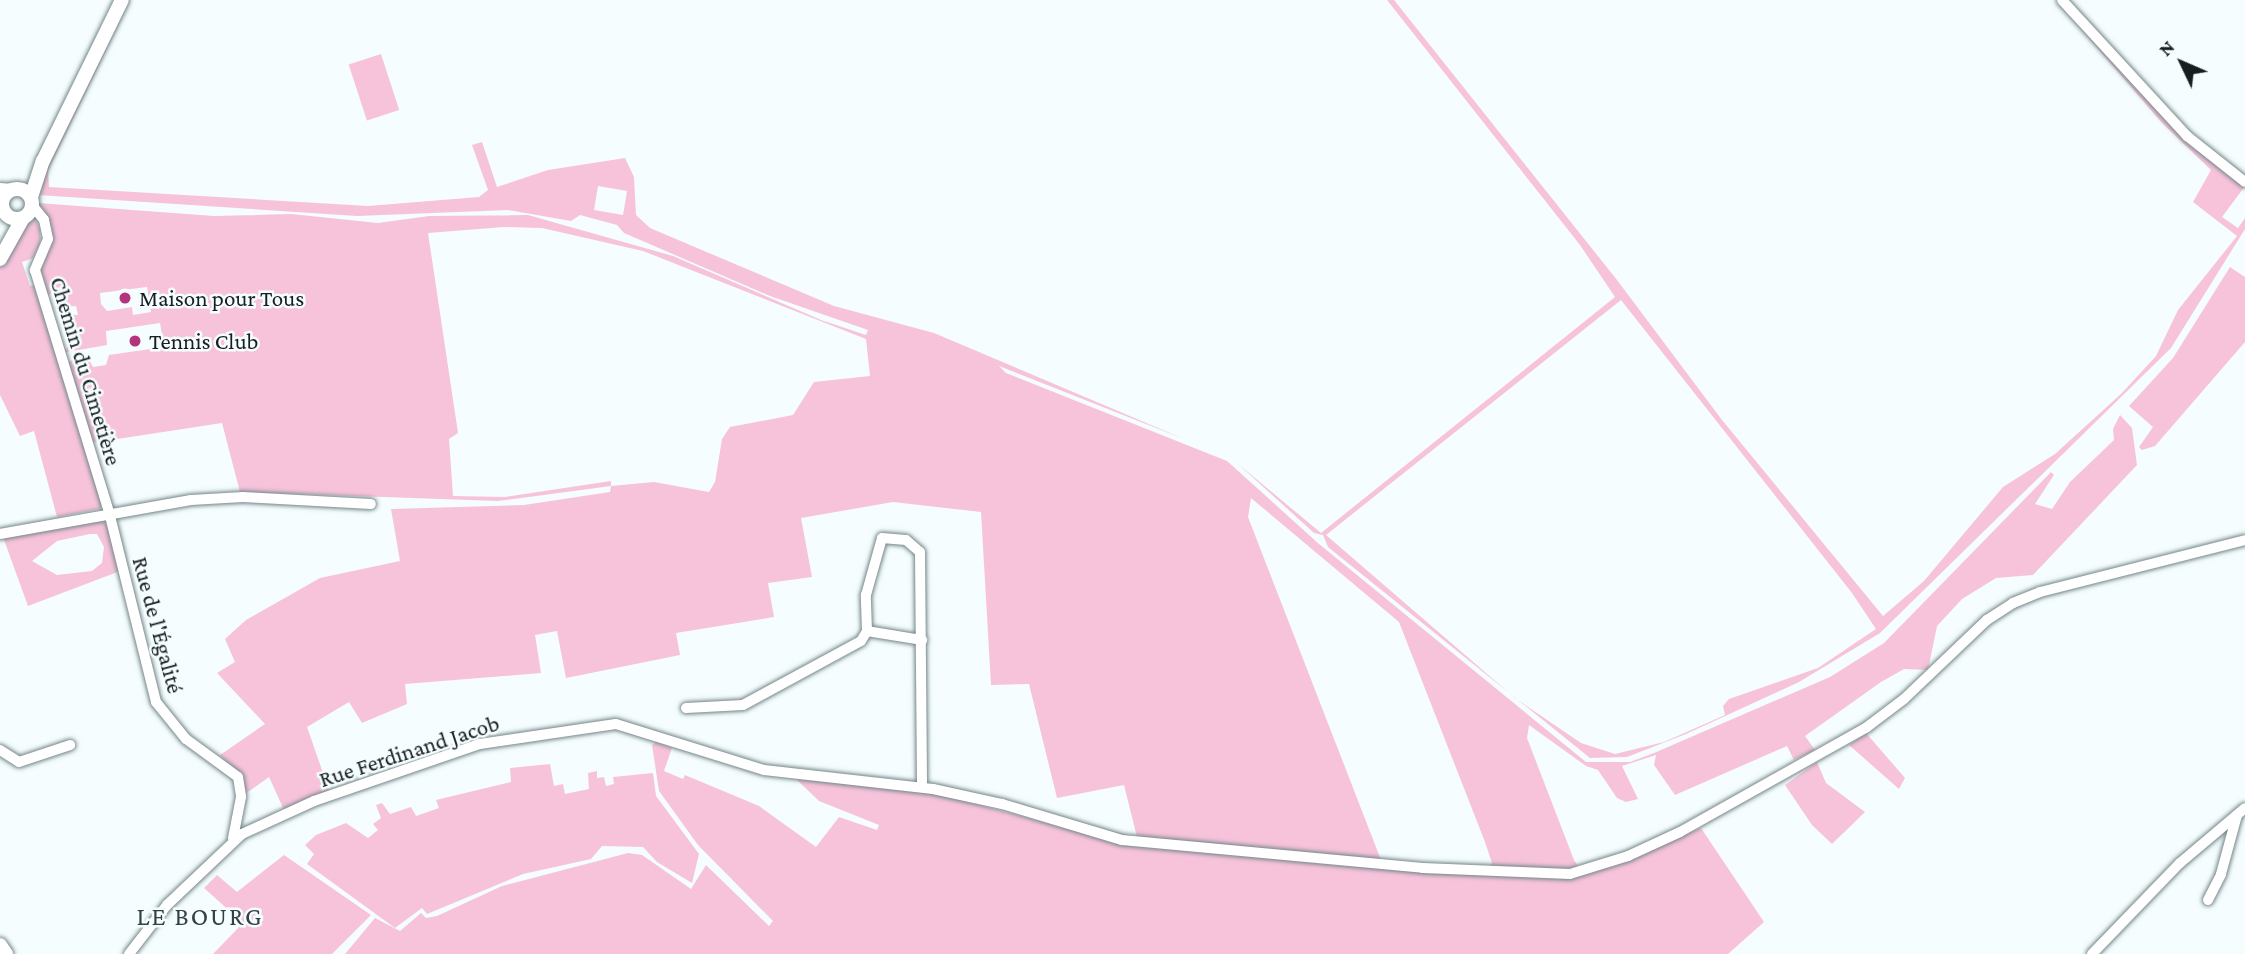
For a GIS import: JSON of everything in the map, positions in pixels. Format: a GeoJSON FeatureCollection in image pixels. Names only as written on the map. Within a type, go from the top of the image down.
{"type":"FeatureCollection","features":[{"type":"Feature","properties":{"kind":"main road"},"geometry":{"type":"LineString","coordinates":[[0,259],[32,201],[43,161],[122,0]]}},
{"type":"Feature","properties":{"kind":"main road"},"geometry":{"type":"LineString","coordinates":[[0,246],[7,229],[2,207],[4,195],[43,161]]}},
{"type":"Feature","properties":{"kind":"main road"},"geometry":{"type":"LineString","coordinates":[[9,188],[32,201]]}},
{"type":"Feature","properties":{"kind":"main road"},"geometry":{"type":"LineString","coordinates":[[2,207],[23,218]]}},
{"type":"Feature","properties":{"kind":"main road"},"geometry":{"type":"LineString","coordinates":[[0,945],[6,954]]}},
{"type":"Feature","properties":{"kind":"street"},"geometry":{"type":"LineString","coordinates":[[2062,0],[2187,136],[2245,182]]}},
{"type":"Feature","properties":{"kind":"street","name":"Chemin du Cimetière"},"geometry":{"type":"LineString","coordinates":[[32,201],[44,220],[48,239],[35,270],[109,512]]}},
{"type":"Feature","properties":{"kind":"street"},"geometry":{"type":"LineString","coordinates":[[0,534],[109,512],[226,498],[370,504]]}},
{"type":"Feature","properties":{"kind":"street","name":"Rue de l'Égalité"},"geometry":{"type":"LineString","coordinates":[[109,512],[156,702],[186,739],[239,780],[241,797],[233,838]]}},
{"type":"Feature","properties":{"kind":"street"},"geometry":{"type":"LineString","coordinates":[[867,631],[866,596],[882,538],[906,540],[920,552],[922,788]]}},
{"type":"Feature","properties":{"kind":"street","name":"Rue Ferdinand Jacob"},"geometry":{"type":"LineString","coordinates":[[129,954],[158,915],[233,838],[314,801],[480,744],[615,724],[764,770],[922,788],[1002,804],[1122,840],[1423,868],[1570,874],[1628,856],[1680,832],[1867,727],[1904,699],[1987,620],[2013,603],[2040,592],[2245,540]]}},
{"type":"Feature","properties":{"kind":"street"},"geometry":{"type":"LineString","coordinates":[[686,708],[743,705],[837,656],[867,631],[922,640]]}},
{"type":"Feature","properties":{"kind":"street"},"geometry":{"type":"LineString","coordinates":[[0,750],[19,762],[70,745]]}},
{"type":"Feature","properties":{"kind":"street"},"geometry":{"type":"LineString","coordinates":[[2208,900],[2221,874],[2241,811]]}},
{"type":"Feature","properties":{"kind":"street"},"geometry":{"type":"LineString","coordinates":[[2092,954],[2180,863],[2241,811]]}},
{"type":"Feature","properties":{"kind":"shaded area"},"geometry":{"type":"Polygon","coordinates":[[[126,0],[130,0],[48,171],[49,187],[368,206],[479,197],[488,190],[472,145],[482,142],[497,187],[548,170],[625,158],[634,177],[636,215],[650,228],[834,306],[934,333],[1184,439],[999,366],[1006,373],[1227,461],[1319,544],[1586,762],[1630,762],[1654,753],[1830,677],[1884,643],[2051,472],[2054,475],[2035,504],[2052,509],[2070,482],[2114,440],[2113,429],[2120,415],[2132,428],[2137,465],[2033,575],[1996,578],[1962,599],[1937,626],[1928,670],[1904,669],[1881,682],[1805,736],[1815,750],[1794,760],[1787,746],[1675,795],[1654,765],[1656,755],[1622,766],[1638,799],[1626,802],[1617,798],[1598,770],[1586,766],[1529,725],[1527,738],[1574,860],[1584,875],[1701,828],[1764,922],[1728,954],[345,954],[375,918],[400,931],[421,913],[426,918],[437,916],[502,886],[628,853],[642,855],[691,889],[706,865],[769,926],[773,921],[698,845],[659,791],[652,745],[656,742],[672,748],[664,771],[683,779],[685,775],[759,806],[816,847],[839,817],[877,830],[879,825],[819,801],[796,779],[931,792],[1114,841],[1115,832],[1137,837],[1124,785],[1057,798],[1029,684],[991,685],[981,512],[893,502],[801,518],[812,577],[768,583],[774,617],[676,633],[680,655],[566,678],[557,631],[535,635],[541,673],[405,684],[407,704],[362,723],[349,702],[307,727],[329,790],[284,810],[269,777],[245,794],[241,776],[220,755],[265,724],[217,673],[235,662],[225,639],[246,620],[320,578],[400,561],[391,509],[524,505],[610,492],[611,486],[498,501],[240,492],[222,423],[91,443],[67,362],[87,356],[93,367],[106,365],[109,355],[164,347],[160,323],[106,331],[107,345],[62,353],[68,347],[59,314],[78,315],[76,306],[57,308],[53,292],[47,296],[38,269],[51,244],[51,229],[38,203],[214,216],[291,214],[378,223],[429,216],[528,215],[673,256],[821,320],[866,335],[868,330],[770,296],[624,233],[617,225],[580,215],[571,221],[508,210],[357,216],[38,195],[40,182],[126,0]],[[598,186],[594,210],[623,215],[627,191],[598,186]],[[504,227],[428,233],[458,433],[449,439],[453,496],[505,497],[611,481],[611,486],[654,482],[709,492],[715,482],[722,439],[730,427],[793,415],[814,382],[870,376],[866,339],[643,251],[542,228],[504,227]],[[147,287],[100,293],[101,304],[107,311],[132,307],[133,315],[151,312],[147,287]],[[1251,498],[1248,517],[1381,860],[1488,868],[1492,863],[1485,842],[1399,622],[1251,498]]]}},
{"type":"Feature","properties":{"kind":"shaded area"},"geometry":{"type":"Polygon","coordinates":[[[1387,0],[1394,0],[1617,280],[1722,420],[1883,616],[1924,581],[2003,487],[2055,454],[2122,393],[2156,356],[2178,310],[2237,236],[2193,202],[2211,170],[2162,123],[2056,0],[2158,110],[2245,186],[2222,217],[2238,228],[2245,218],[2245,229],[2171,348],[1880,633],[1799,682],[1686,734],[1627,757],[1590,758],[1518,700],[1581,743],[1615,754],[1664,742],[1725,715],[1723,706],[1729,699],[1818,668],[1876,629],[1852,593],[1621,300],[1326,535],[1508,692],[1328,547],[1323,535],[1314,533],[1237,463],[1321,533],[1615,297],[1580,245],[1387,0]]]}},
{"type":"Feature","properties":{"kind":"shaded area"},"geometry":{"type":"Polygon","coordinates":[[[381,54],[399,110],[367,121],[349,65],[381,54]]]}},
{"type":"Feature","properties":{"kind":"shaded area"},"geometry":{"type":"Polygon","coordinates":[[[33,215],[40,229],[40,243],[33,258],[22,262],[30,286],[37,284],[103,504],[99,509],[57,517],[34,431],[20,436],[0,395],[0,265],[33,215]]]}},
{"type":"Feature","properties":{"kind":"shaded area"},"geometry":{"type":"Polygon","coordinates":[[[2230,267],[2245,277],[2245,342],[2155,446],[2142,450],[2139,447],[2153,427],[2129,406],[2173,358],[2230,267]]]}},
{"type":"Feature","properties":{"kind":"shaded area"},"geometry":{"type":"Polygon","coordinates":[[[99,520],[108,525],[120,571],[28,606],[3,537],[99,520]],[[97,534],[57,541],[32,561],[57,575],[92,571],[102,563],[104,547],[97,534]]]}},
{"type":"Feature","properties":{"kind":"shaded area"},"geometry":{"type":"Polygon","coordinates":[[[1866,733],[1905,778],[1899,789],[1849,745],[1866,733]]]}},
{"type":"Feature","properties":{"kind":"shaded area"},"geometry":{"type":"Polygon","coordinates":[[[1817,762],[1826,783],[1865,812],[1832,844],[1812,825],[1785,785],[1817,762]]]}},
{"type":"Feature","properties":{"kind":"shaded area"},"geometry":{"type":"Polygon","coordinates":[[[550,764],[554,786],[563,784],[565,794],[589,789],[588,773],[597,771],[597,778],[604,777],[606,786],[614,784],[613,777],[653,773],[656,796],[699,854],[692,883],[657,862],[643,847],[602,846],[591,859],[523,874],[427,914],[422,908],[395,928],[307,864],[314,854],[305,845],[316,835],[346,823],[368,838],[378,830],[373,824],[381,818],[376,805],[382,803],[390,814],[411,807],[416,816],[439,808],[436,800],[511,782],[510,768],[550,764]]]}},
{"type":"Feature","properties":{"kind":"shaded area"},"geometry":{"type":"Polygon","coordinates":[[[284,855],[371,915],[332,954],[213,954],[243,923],[204,888],[217,875],[237,892],[284,855]]]}},
{"type":"Feature","properties":{"kind":"place","name":"Maison pour Tous"},"geometry":{"type":"Point","coordinates":[125,298]}},
{"type":"Feature","properties":{"kind":"place","name":"Tennis Club"},"geometry":{"type":"Point","coordinates":[135,341]}},
{"type":"Feature","properties":{"kind":"district","name":"LE BOURG"},"geometry":{"type":"Point","coordinates":[200,917]}}]}
